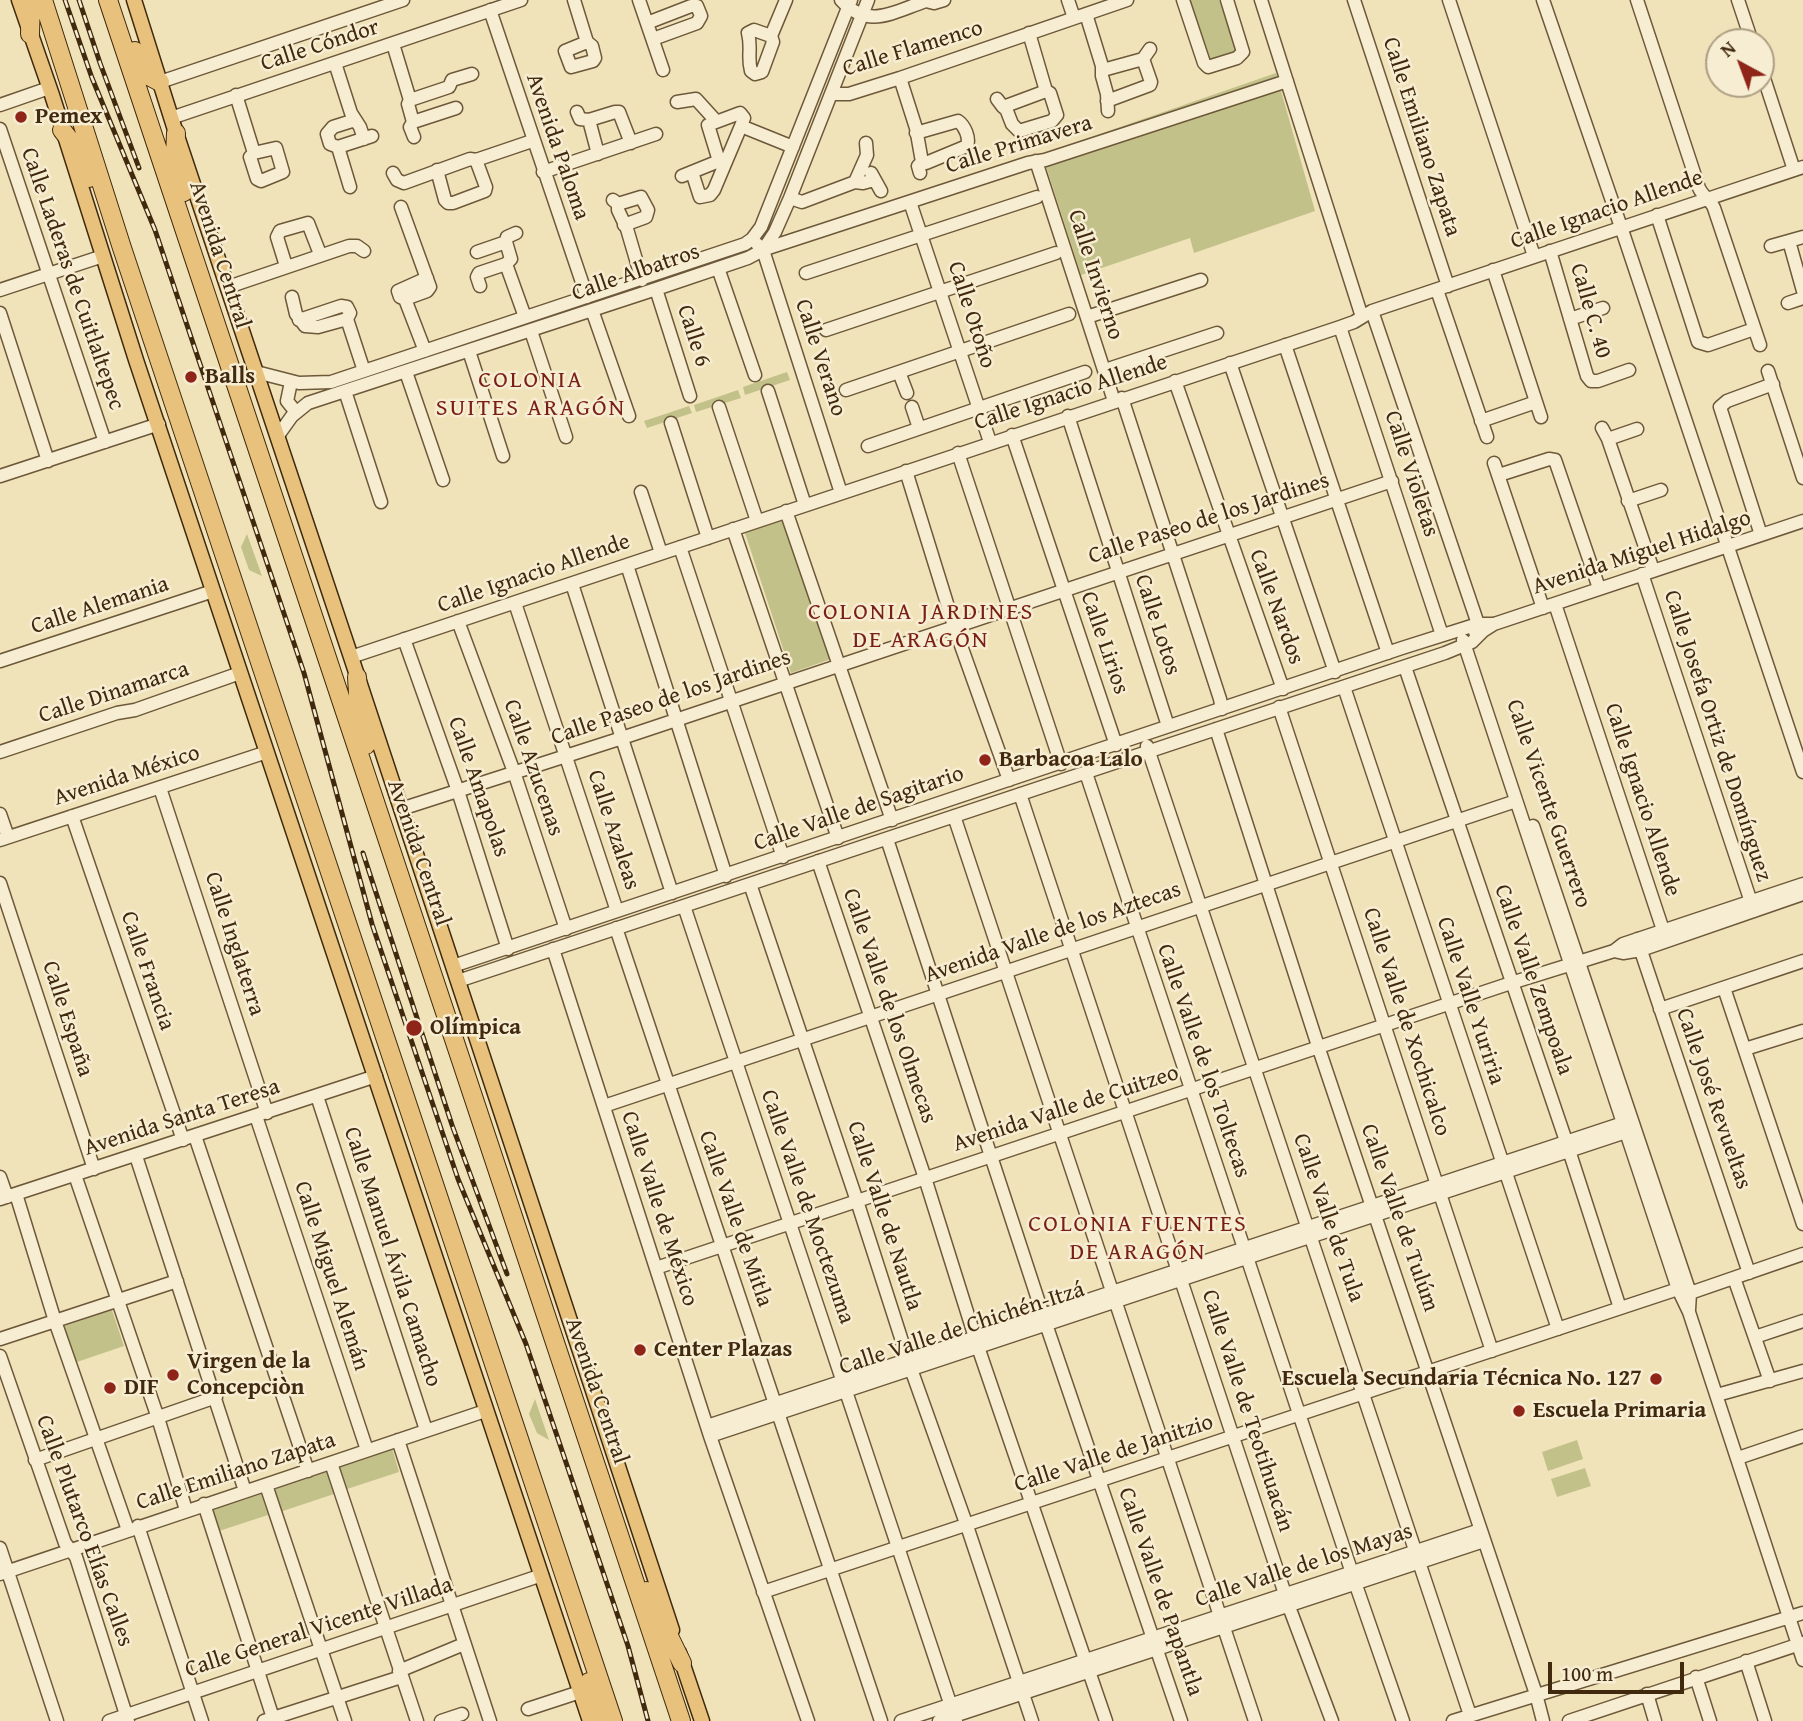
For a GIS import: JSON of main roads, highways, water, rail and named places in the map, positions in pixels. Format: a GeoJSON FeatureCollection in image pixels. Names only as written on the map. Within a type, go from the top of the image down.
{"type":"FeatureCollection","features":[{"type":"Feature","properties":{"kind":"highway"},"geometry":{"type":"LineString","coordinates":[[30,34],[31,0]]}},
{"type":"Feature","properties":{"kind":"highway"},"geometry":{"type":"LineString","coordinates":[[43,0],[122,248],[613,1721]]}},
{"type":"Feature","properties":{"kind":"highway"},"geometry":{"type":"LineString","coordinates":[[110,6],[147,75],[160,82]]}},
{"type":"Feature","properties":{"kind":"highway","name":"Avenida Central"},"geometry":{"type":"LineString","coordinates":[[110,6],[681,1721]]}},
{"type":"Feature","properties":{"kind":"highway"},"geometry":{"type":"LineString","coordinates":[[173,126],[175,157],[190,218],[197,265]]}},
{"type":"Feature","properties":{"kind":"highway"},"geometry":{"type":"LineString","coordinates":[[62,130],[77,149],[106,223],[122,248]]}},
{"type":"Feature","properties":{"kind":"highway"},"geometry":{"type":"LineString","coordinates":[[357,677],[359,710],[373,797]]}},
{"type":"Feature","properties":{"kind":"highway"},"geometry":{"type":"LineString","coordinates":[[615,1526],[682,1663]]}},
{"type":"Feature","properties":{"kind":"highway"},"geometry":{"type":"LineString","coordinates":[[585,1637],[589,1679],[599,1721]]}},
{"type":"Feature","properties":{"kind":"main road"},"geometry":{"type":"LineString","coordinates":[[19,0],[240,673],[590,1721]]}},
{"type":"Feature","properties":{"kind":"main road","name":"Avenida Central"},"geometry":{"type":"LineString","coordinates":[[136,1],[173,126],[655,1572],[702,1721]]}},
{"type":"Feature","properties":{"kind":"railway"},"geometry":{"type":"LineString","coordinates":[[65,0],[92,78],[155,230],[304,673],[372,924],[458,1179],[526,1344],[628,1646],[648,1721]]}},
{"type":"Feature","properties":{"kind":"railway"},"geometry":{"type":"LineString","coordinates":[[79,0],[139,168]]}},
{"type":"Feature","properties":{"kind":"railway"},"geometry":{"type":"LineString","coordinates":[[363,853],[452,1125],[507,1274]]}},
{"type":"Feature","properties":{"kind":"place","name":"Pemex"},"geometry":{"type":"Point","coordinates":[21,117]}},
{"type":"Feature","properties":{"kind":"place","name":"Balls"},"geometry":{"type":"Point","coordinates":[191,377]}},
{"type":"Feature","properties":{"kind":"place","name":"Barbacoa Lalo"},"geometry":{"type":"Point","coordinates":[985,760]}},
{"type":"Feature","properties":{"kind":"place","name":"Olímpica"},"geometry":{"type":"Point","coordinates":[414,1028]}},
{"type":"Feature","properties":{"kind":"place","name":"Center Plazas"},"geometry":{"type":"Point","coordinates":[640,1350]}},
{"type":"Feature","properties":{"kind":"place","name":"Virgen de la Concepciòn"},"geometry":{"type":"Point","coordinates":[173,1375]}},
{"type":"Feature","properties":{"kind":"place","name":"Escuela Secundaria Técnica No. 127"},"geometry":{"type":"Point","coordinates":[1656,1379]}},
{"type":"Feature","properties":{"kind":"place","name":"DIF"},"geometry":{"type":"Point","coordinates":[110,1388]}},
{"type":"Feature","properties":{"kind":"place","name":"Escuela Primaria"},"geometry":{"type":"Point","coordinates":[1519,1411]}},
{"type":"Feature","properties":{"kind":"district","name":"COLONIA SUITES ARAGÓN"},"geometry":{"type":"Point","coordinates":[531,395]}},
{"type":"Feature","properties":{"kind":"district","name":"COLONIA JARDINES DE ARAGÓN"},"geometry":{"type":"Point","coordinates":[921,627]}},
{"type":"Feature","properties":{"kind":"district","name":"COLONIA FUENTES DE ARAGÓN"},"geometry":{"type":"Point","coordinates":[1138,1239]}}]}
